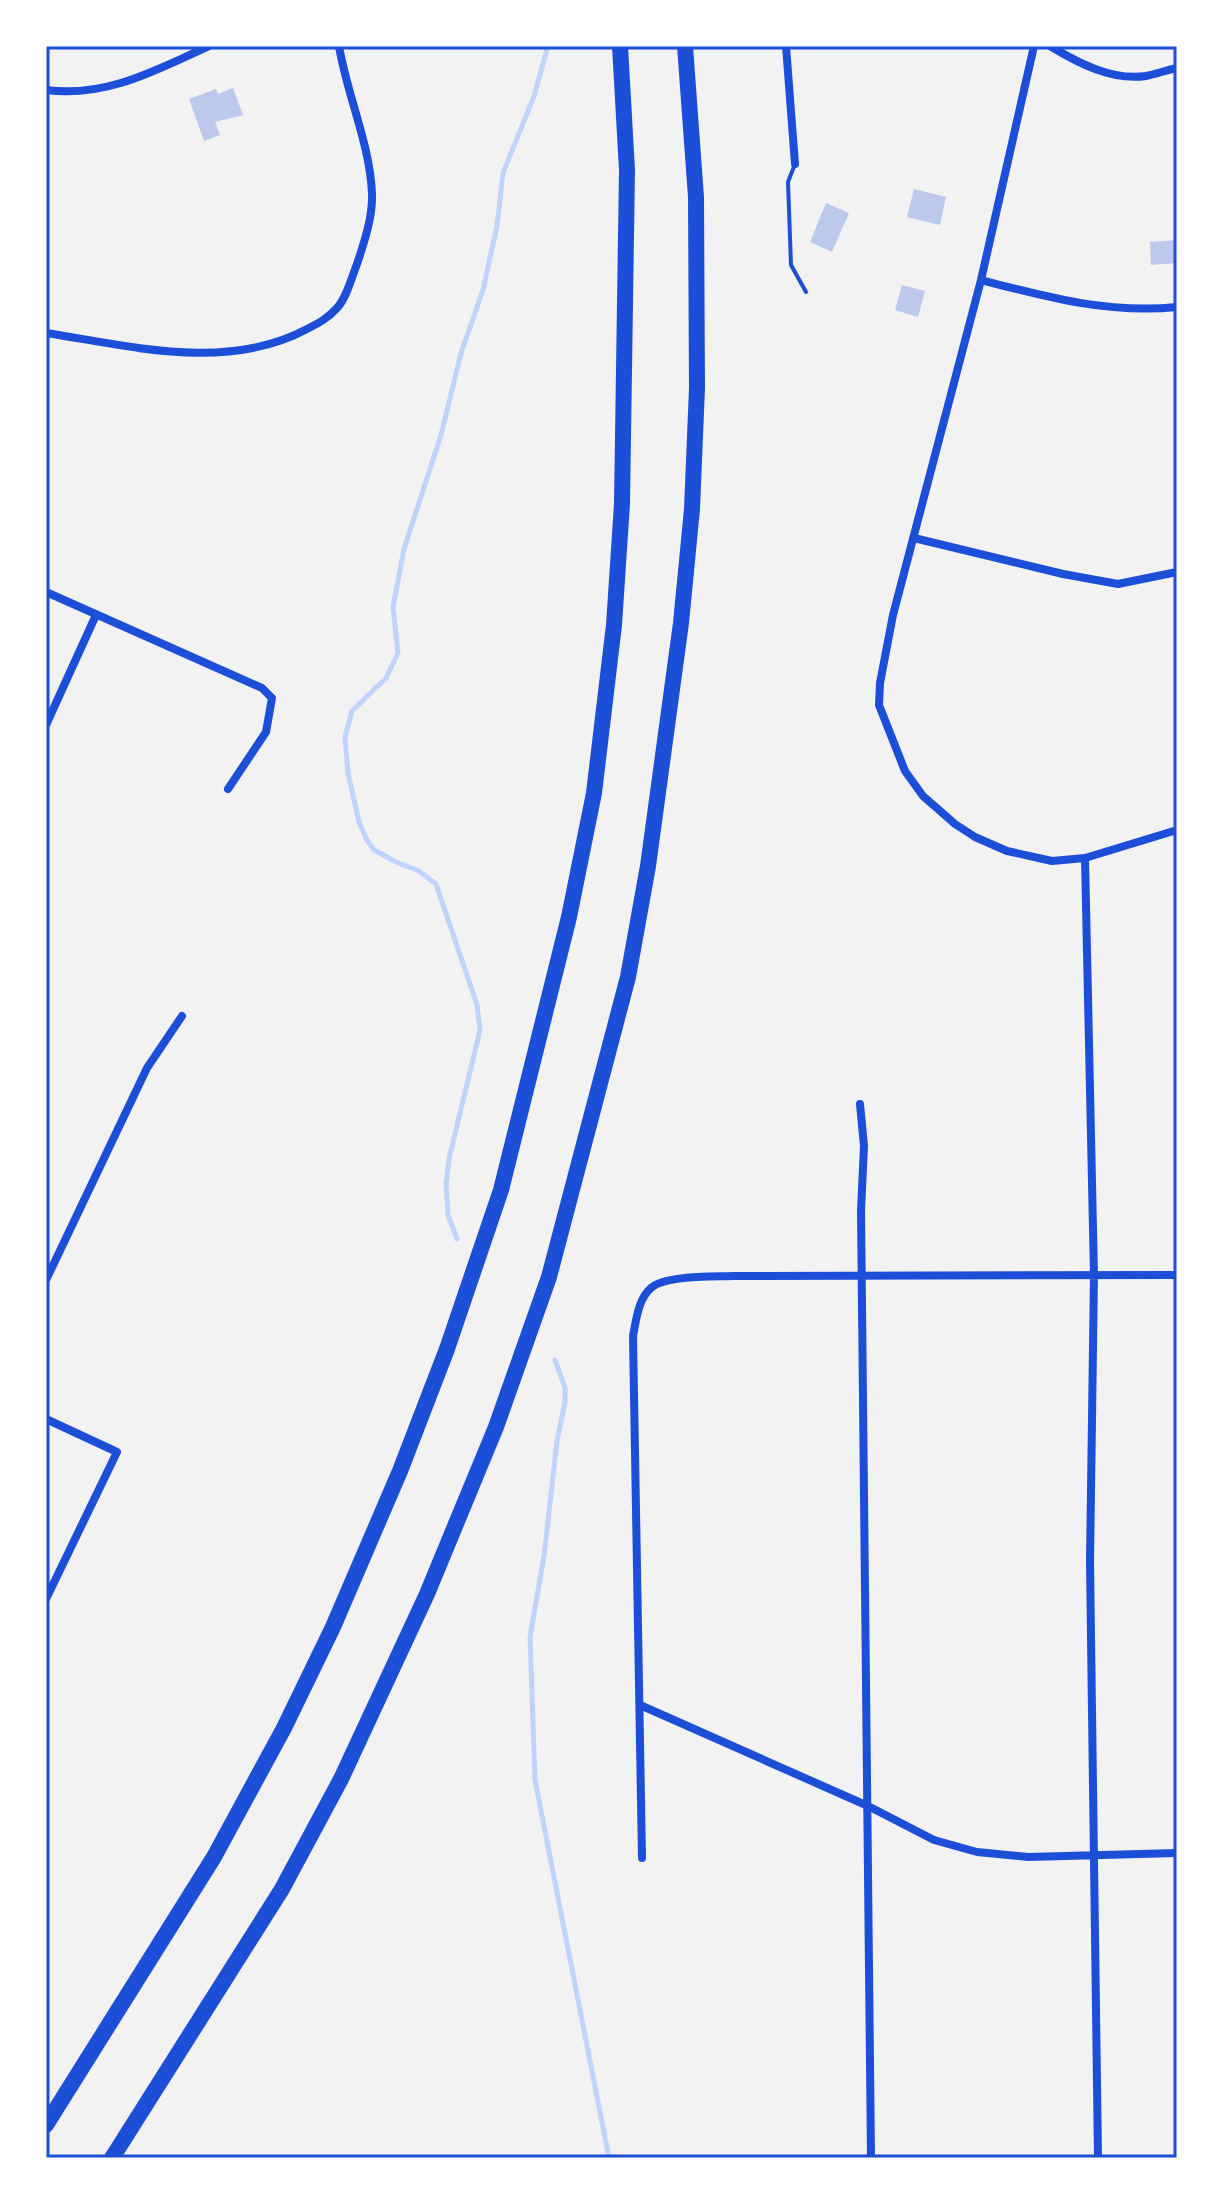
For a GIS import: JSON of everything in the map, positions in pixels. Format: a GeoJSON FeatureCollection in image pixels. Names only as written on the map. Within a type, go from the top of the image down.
{"type":"FeatureCollection","features":[{"type":"Feature","properties":{"kind":"highway"},"geometry":{"type":"LineString","coordinates":[[46,2125],[214,1857],[290,1716],[333,1627],[400,1471],[447,1349],[501,1190],[572,901],[594,793],[614,625],[622,504],[627,170],[620,46]]}},
{"type":"Feature","properties":{"kind":"highway"},"geometry":{"type":"LineString","coordinates":[[112,2158],[282,1889],[341,1779],[427,1594],[496,1427],[549,1277],[628,977],[665,756],[681,623],[692,509],[697,388],[696,197],[685,46]]}},
{"type":"Feature","properties":{"kind":"street"},"geometry":{"type":"LineString","coordinates":[[46,90],[88,92],[131,81],[209,46]]}},
{"type":"Feature","properties":{"kind":"street"},"geometry":{"type":"LineString","coordinates":[[46,333],[127,346],[215,354],[251,350],[295,335],[326,319],[339,306],[349,285],[364,244],[373,195],[339,46]]}},
{"type":"Feature","properties":{"kind":"street"},"geometry":{"type":"LineString","coordinates":[[786,46],[795,164]]}},
{"type":"Feature","properties":{"kind":"street"},"geometry":{"type":"LineString","coordinates":[[1034,46],[981,280],[893,615],[879,705],[905,771],[923,796],[955,824],[1007,851],[1052,861],[1085,858],[1177,830]]}},
{"type":"Feature","properties":{"kind":"street"},"geometry":{"type":"LineString","coordinates":[[1050,46],[1114,75],[1145,76],[1177,68]]}},
{"type":"Feature","properties":{"kind":"street"},"geometry":{"type":"LineString","coordinates":[[981,280],[1068,302],[1143,310],[1177,307]]}},
{"type":"Feature","properties":{"kind":"street"},"geometry":{"type":"LineString","coordinates":[[914,538],[1118,584],[1177,572]]}},
{"type":"Feature","properties":{"kind":"street"},"geometry":{"type":"LineString","coordinates":[[46,592],[262,688],[272,698],[266,732],[228,789]]}},
{"type":"Feature","properties":{"kind":"street"},"geometry":{"type":"LineString","coordinates":[[46,725],[96,615]]}},
{"type":"Feature","properties":{"kind":"street"},"geometry":{"type":"LineString","coordinates":[[1085,858],[1094,1275],[1090,1562],[1098,2158]]}},
{"type":"Feature","properties":{"kind":"street"},"geometry":{"type":"LineString","coordinates":[[46,1280],[147,1068],[182,1016]]}},
{"type":"Feature","properties":{"kind":"street"},"geometry":{"type":"LineString","coordinates":[[860,1104],[864,1146],[862,1275],[871,2158]]}},
{"type":"Feature","properties":{"kind":"street"},"geometry":{"type":"LineString","coordinates":[[642,1858],[633,1336],[640,1305],[651,1287],[673,1280],[733,1276],[1177,1275]]}},
{"type":"Feature","properties":{"kind":"street"},"geometry":{"type":"LineString","coordinates":[[46,1419],[117,1452],[46,1599]]}},
{"type":"Feature","properties":{"kind":"street"},"geometry":{"type":"LineString","coordinates":[[640,1705],[868,1806],[934,1840],[977,1852],[1028,1857],[1177,1853]]}},
{"type":"Feature","properties":{"kind":"lane"},"geometry":{"type":"LineString","coordinates":[[795,164],[788,182],[791,265],[806,292]]}},
{"type":"Feature","properties":{"kind":"building"},"geometry":{"type":"Polygon","coordinates":[[[233,88],[243,115],[215,122],[220,135],[204,141],[189,99],[216,89],[218,94],[233,88]]]}},
{"type":"Feature","properties":{"kind":"building"},"geometry":{"type":"Polygon","coordinates":[[[914,189],[946,197],[940,225],[907,217],[914,189]]]}},
{"type":"Feature","properties":{"kind":"building"},"geometry":{"type":"Polygon","coordinates":[[[826,203],[849,213],[832,252],[810,242],[826,203]]]}},
{"type":"Feature","properties":{"kind":"building"},"geometry":{"type":"Polygon","coordinates":[[[1177,240],[1177,263],[1151,265],[1150,242],[1177,240]]]}},
{"type":"Feature","properties":{"kind":"building"},"geometry":{"type":"Polygon","coordinates":[[[902,285],[925,291],[918,317],[895,310],[902,285]]]}},
{"type":"Feature","properties":{"kind":"waterway"},"geometry":{"type":"LineString","coordinates":[[457,1239],[448,1215],[446,1184],[449,1159],[480,1030],[477,1005],[436,884],[419,871],[374,850],[367,840],[359,822],[348,773],[345,737],[352,711],[386,678],[398,653],[393,607],[404,549],[441,435],[461,353],[483,290],[497,226],[503,173],[534,96],[548,46]]}},
{"type":"Feature","properties":{"kind":"waterway"},"geometry":{"type":"LineString","coordinates":[[555,1360],[565,1388],[565,1402],[530,1637],[535,1780],[609,2158]]}}]}
